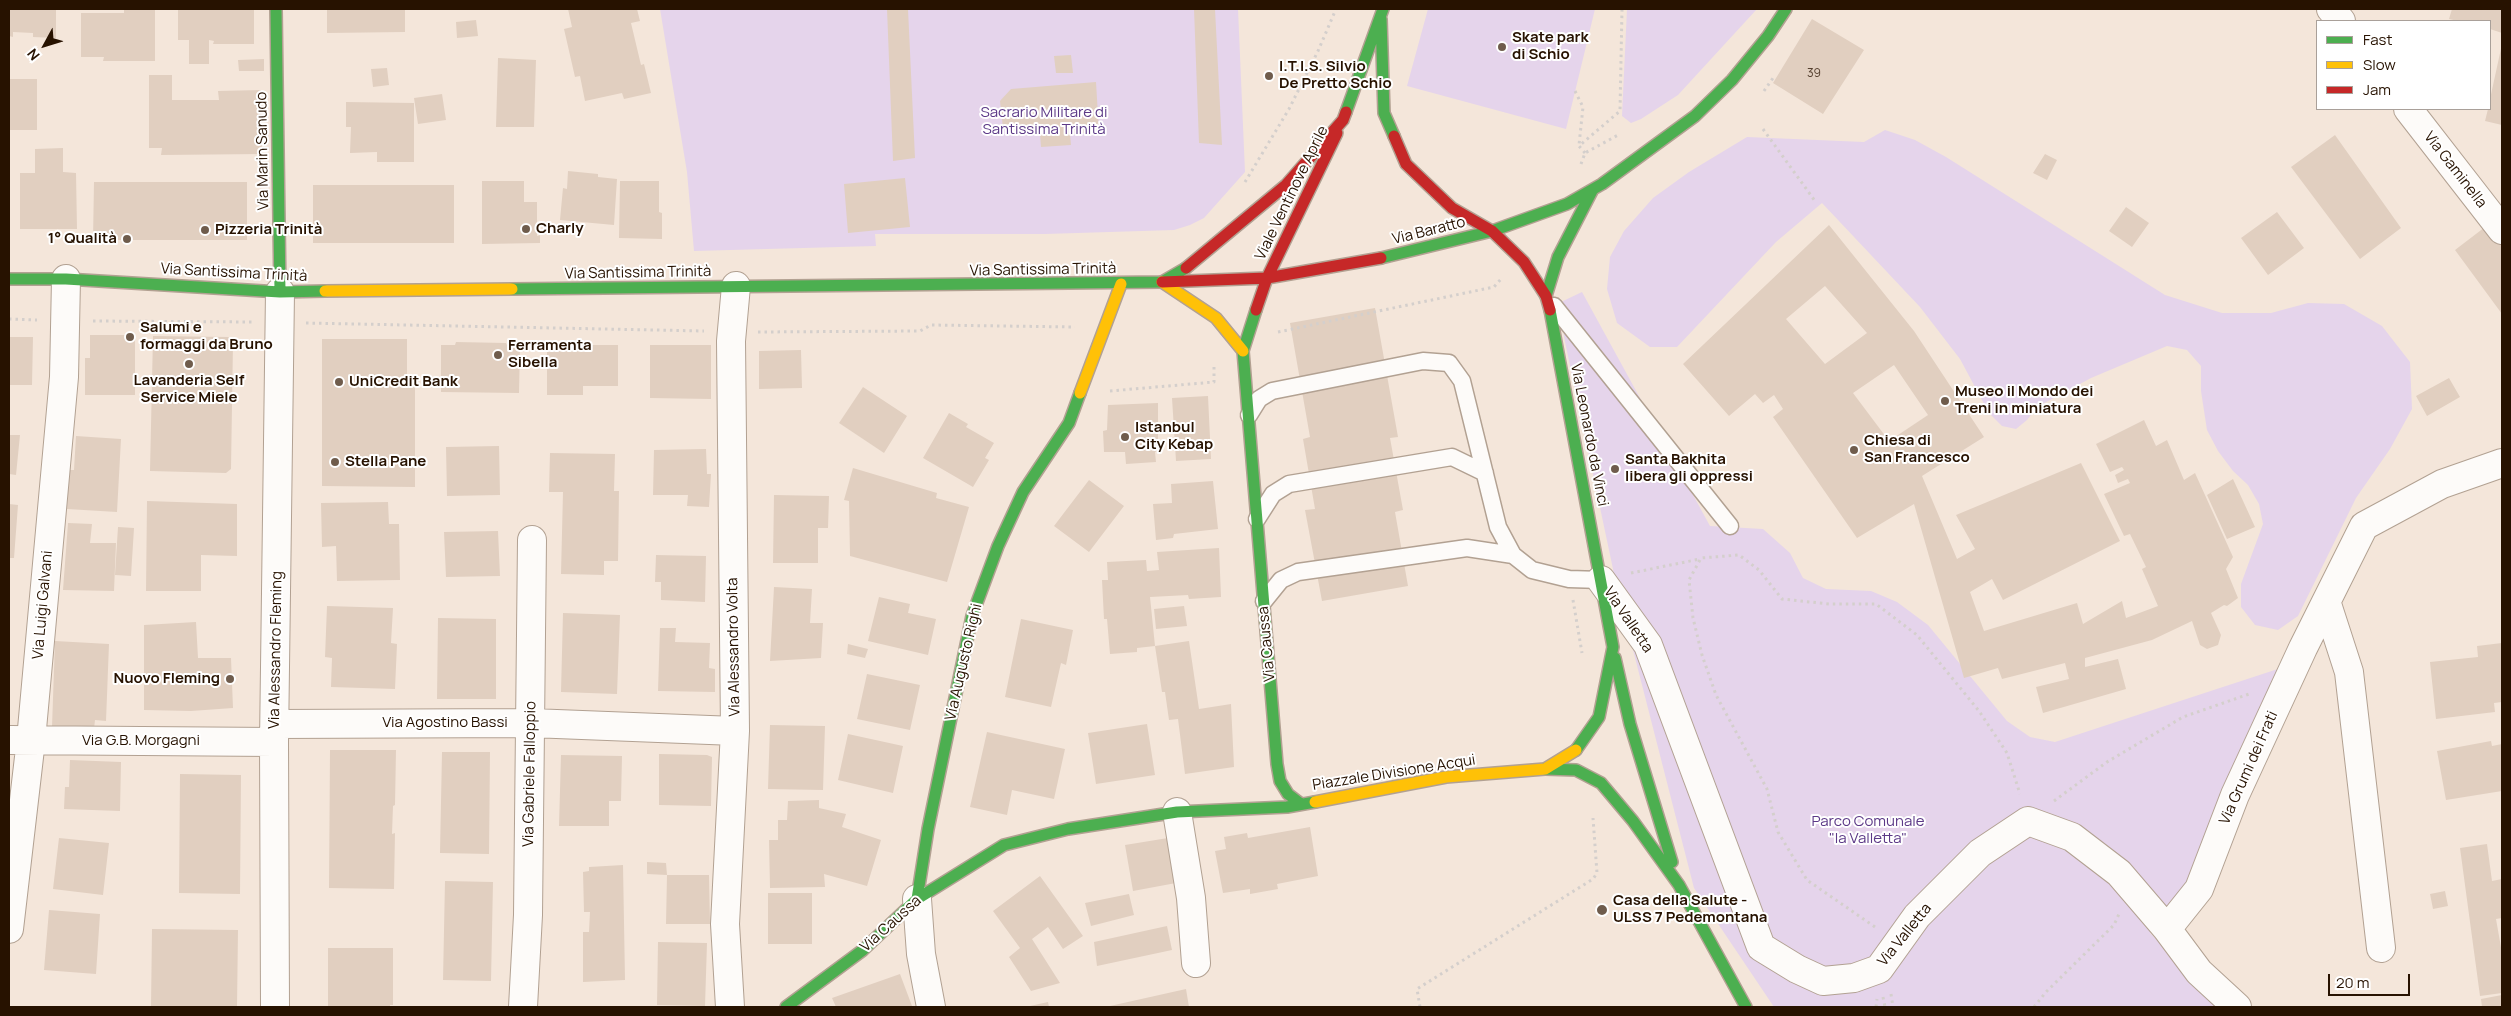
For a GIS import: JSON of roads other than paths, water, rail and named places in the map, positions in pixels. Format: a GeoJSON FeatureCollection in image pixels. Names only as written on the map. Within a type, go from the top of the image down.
{"type":"FeatureCollection","features":[{"type":"Feature","properties":{"kind":"street","name":"Via Marin Sanudo"},"geometry":{"type":"LineString","coordinates":[[276,9],[280,292]]}},
{"type":"Feature","properties":{"kind":"street","name":"Via Baratto"},"geometry":{"type":"LineString","coordinates":[[1267,278],[1404,254],[1492,231],[1546,212],[1592,191],[1668,138],[1701,110],[1751,57],[1786,9]]}},
{"type":"Feature","properties":{"kind":"street"},"geometry":{"type":"LineString","coordinates":[[2331,9],[2340,20]]}},
{"type":"Feature","properties":{"kind":"street","name":"Viale Ventinove Aprile"},"geometry":{"type":"LineString","coordinates":[[1267,278],[1343,120],[1382,14]]}},
{"type":"Feature","properties":{"kind":"street","name":"Viale Ventinove Aprile"},"geometry":{"type":"LineString","coordinates":[[1382,14],[1384,113],[1406,164],[1452,208],[1492,231]]}},
{"type":"Feature","properties":{"kind":"street","name":"Via Gaminella"},"geometry":{"type":"LineString","coordinates":[[2409,110],[2502,230]]}},
{"type":"Feature","properties":{"kind":"street","name":"Viale Ventinove Aprile"},"geometry":{"type":"LineString","coordinates":[[1162,282],[1195,263],[1286,185],[1343,120]]}},
{"type":"Feature","properties":{"kind":"street","name":"Via Baratto"},"geometry":{"type":"LineString","coordinates":[[1546,296],[1558,257],[1592,191]]}},
{"type":"Feature","properties":{"kind":"street"},"geometry":{"type":"LineString","coordinates":[[1492,231],[1524,262],[1546,296]]}},
{"type":"Feature","properties":{"kind":"street","name":"Via Santissima Trinità"},"geometry":{"type":"LineString","coordinates":[[9,279],[66,279],[280,292],[736,286],[1120,284],[1267,278]]}},
{"type":"Feature","properties":{"kind":"street","name":"Via Caussa"},"geometry":{"type":"LineString","coordinates":[[1267,278],[1243,351],[1247,418],[1264,601],[1276,764],[1280,781],[1288,794],[1301,804]]}},
{"type":"Feature","properties":{"kind":"street","name":"Via Luigi Galvani"},"geometry":{"type":"LineString","coordinates":[[9,930],[20,740],[64,377],[66,279]]}},
{"type":"Feature","properties":{"kind":"street"},"geometry":{"type":"LineString","coordinates":[[1162,282],[1216,318],[1243,351]]}},
{"type":"Feature","properties":{"kind":"street","name":"Via Augusto Righi"},"geometry":{"type":"LineString","coordinates":[[931,1007],[921,954],[917,899],[928,829],[972,616],[998,546],[1023,492],[1069,423],[1120,284]]}},
{"type":"Feature","properties":{"kind":"street","name":"Via Alessandro Volta"},"geometry":{"type":"LineString","coordinates":[[730,1007],[725,924],[735,731],[732,332],[736,286]]}},
{"type":"Feature","properties":{"kind":"street","name":"Via Alessandro Fleming"},"geometry":{"type":"LineString","coordinates":[[276,1007],[275,733],[280,292]]}},
{"type":"Feature","properties":{"kind":"street","name":"Via Leonardo da Vinci"},"geometry":{"type":"LineString","coordinates":[[1546,296],[1564,379],[1601,580]]}},
{"type":"Feature","properties":{"kind":"street","name":"Via Grumi dei Frati"},"geometry":{"type":"LineString","coordinates":[[2167,929],[2200,889],[2235,795],[2288,680],[2364,526],[2442,484],[2502,463]]}},
{"type":"Feature","properties":{"kind":"street","name":"Via Gabriele Falloppio"},"geometry":{"type":"LineString","coordinates":[[523,1007],[528,915],[532,540]]}},
{"type":"Feature","properties":{"kind":"street","name":"Piazzale Divisione Acqui"},"geometry":{"type":"LineString","coordinates":[[1301,804],[1446,777],[1544,769],[1577,749],[1599,717],[1613,647],[1601,580]]}},
{"type":"Feature","properties":{"kind":"street","name":"Via Valletta"},"geometry":{"type":"LineString","coordinates":[[1601,580],[1648,645],[1762,947],[1797,969],[1823,981],[1854,978],[1879,969],[1917,916],[1980,853],[2028,821],[2072,837],[2119,873],[2167,929]]}},
{"type":"Feature","properties":{"kind":"street"},"geometry":{"type":"LineString","coordinates":[[2327,604],[2349,672],[2381,948]]}},
{"type":"Feature","properties":{"kind":"street"},"geometry":{"type":"LineString","coordinates":[[1613,647],[1630,724],[1679,884]]}},
{"type":"Feature","properties":{"kind":"street","name":"Via Agostino Bassi"},"geometry":{"type":"LineString","coordinates":[[275,733],[531,723],[735,731]]}},
{"type":"Feature","properties":{"kind":"street","name":"Via G.B. Morgagni"},"geometry":{"type":"LineString","coordinates":[[20,740],[275,733]]}},
{"type":"Feature","properties":{"kind":"street"},"geometry":{"type":"LineString","coordinates":[[1544,769],[1576,770],[1601,783],[1633,821],[1679,884],[1746,1007]]}},
{"type":"Feature","properties":{"kind":"street","name":"Via Caussa"},"geometry":{"type":"LineString","coordinates":[[796,1003],[862,950],[917,899],[1004,845],[1068,828],[1177,812],[1301,804]]}},
{"type":"Feature","properties":{"kind":"street"},"geometry":{"type":"LineString","coordinates":[[1177,812],[1191,898],[1196,963]]}},
{"type":"Feature","properties":{"kind":"street"},"geometry":{"type":"LineString","coordinates":[[2167,929],[2199,972],[2237,1007]]}},
{"type":"Feature","properties":{"kind":"lane"},"geometry":{"type":"LineString","coordinates":[[1546,296],[1730,526]]}},
{"type":"Feature","properties":{"kind":"lane"},"geometry":{"type":"LineString","coordinates":[[1247,418],[1259,399],[1272,391],[1423,361],[1449,363],[1462,381],[1498,527],[1513,555],[1532,570],[1569,579],[1601,580]]}},
{"type":"Feature","properties":{"kind":"lane"},"geometry":{"type":"LineString","coordinates":[[1257,519],[1273,494],[1289,484],[1452,457],[1485,473]]}},
{"type":"Feature","properties":{"kind":"lane"},"geometry":{"type":"LineString","coordinates":[[1264,601],[1281,580],[1298,572],[1467,548],[1513,555]]}},
{"type":"Feature","properties":{"kind":"place","name":"Skate park di Schio"},"geometry":{"type":"Point","coordinates":[1502,47]}},
{"type":"Feature","properties":{"kind":"place","name":"I.T.I.S. Silvio De Pretto Schio"},"geometry":{"type":"Point","coordinates":[1269,76]}},
{"type":"Feature","properties":{"kind":"place","name":"Charly"},"geometry":{"type":"Point","coordinates":[526,229]}},
{"type":"Feature","properties":{"kind":"place","name":"Pizzeria Trinità"},"geometry":{"type":"Point","coordinates":[205,230]}},
{"type":"Feature","properties":{"kind":"place","name":"1° Qualità"},"geometry":{"type":"Point","coordinates":[127,239]}},
{"type":"Feature","properties":{"kind":"place","name":"Salumi e formaggi da Bruno"},"geometry":{"type":"Point","coordinates":[130,337]}},
{"type":"Feature","properties":{"kind":"place","name":"Ferramenta Sibella"},"geometry":{"type":"Point","coordinates":[498,355]}},
{"type":"Feature","properties":{"kind":"place","name":"Lavanderia Self Service Miele"},"geometry":{"type":"Point","coordinates":[189,364]}},
{"type":"Feature","properties":{"kind":"place","name":"UniCredit Bank"},"geometry":{"type":"Point","coordinates":[339,382]}},
{"type":"Feature","properties":{"kind":"place","name":"Museo il Mondo dei Treni in miniatura"},"geometry":{"type":"Point","coordinates":[1945,401]}},
{"type":"Feature","properties":{"kind":"place","name":"Istanbul City Kebap"},"geometry":{"type":"Point","coordinates":[1125,437]}},
{"type":"Feature","properties":{"kind":"place","name":"Chiesa di San Francesco"},"geometry":{"type":"Point","coordinates":[1854,450]}},
{"type":"Feature","properties":{"kind":"place","name":"Stella Pane"},"geometry":{"type":"Point","coordinates":[335,462]}},
{"type":"Feature","properties":{"kind":"place","name":"Santa Bakhita libera gli oppressi"},"geometry":{"type":"Point","coordinates":[1615,469]}},
{"type":"Feature","properties":{"kind":"place","name":"Nuovo Fleming"},"geometry":{"type":"Point","coordinates":[230,679]}},
{"type":"Feature","properties":{"kind":"place","name":"Casa della Salute - ULSS 7 Pedemontana"},"geometry":{"type":"Point","coordinates":[1602,910]}},
{"type":"Feature","properties":{"kind":"park label","name":"Sacrario Militare di Santissima Trinità"},"geometry":{"type":"Point","coordinates":[1044,122]}},
{"type":"Feature","properties":{"kind":"park label","name":"Parco Comunale \"la Valletta\""},"geometry":{"type":"Point","coordinates":[1868,830]}}]}
